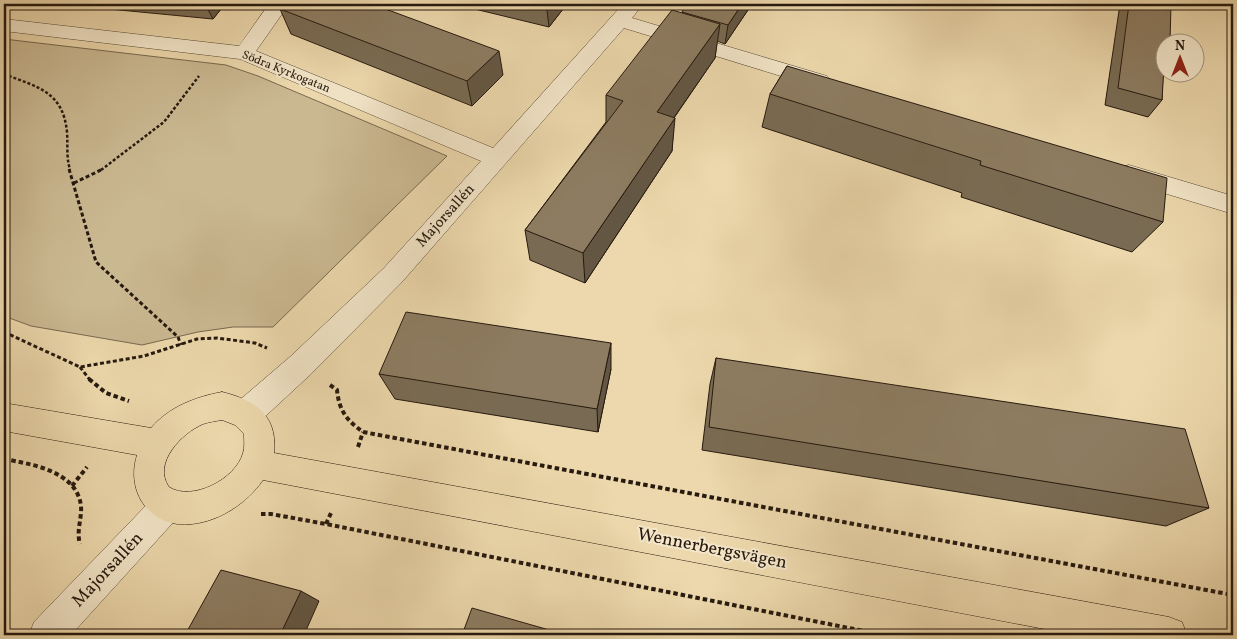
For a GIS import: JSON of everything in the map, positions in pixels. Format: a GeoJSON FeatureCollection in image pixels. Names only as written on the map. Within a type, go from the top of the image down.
{"type":"FeatureCollection","features":[{"type":"Feature","properties":{"kind":"main road"},"geometry":{"type":"LineString","coordinates":[[222,406],[235,408],[246,414],[252,419],[260,434],[259,454],[255,464],[242,482],[222,498],[194,508],[168,505],[155,495],[148,480],[149,463],[157,444],[167,432],[179,422],[208,408],[222,406]]}},
{"type":"Feature","properties":{"kind":"main road"},"geometry":{"type":"LineString","coordinates":[[4,417],[157,444]]}},
{"type":"Feature","properties":{"kind":"main road","name":"Wennerbergsvägen"},"geometry":{"type":"LineString","coordinates":[[255,464],[1169,635]]}},
{"type":"Feature","properties":{"kind":"street"},"geometry":{"type":"LineString","coordinates":[[244,53],[279,4]]}},
{"type":"Feature","properties":{"kind":"street"},"geometry":{"type":"LineString","coordinates":[[626,12],[837,86]]}},
{"type":"Feature","properties":{"kind":"street","name":"Majorsallén"},"geometry":{"type":"LineString","coordinates":[[246,414],[301,366],[393,275],[626,12]]}},
{"type":"Feature","properties":{"kind":"street","name":"Södra Kyrkogatan"},"geometry":{"type":"LineString","coordinates":[[4,26],[244,53],[497,159]]}},
{"type":"Feature","properties":{"kind":"street"},"geometry":{"type":"LineString","coordinates":[[1111,168],[1233,205]]}},
{"type":"Feature","properties":{"kind":"street","name":"Majorsallén"},"geometry":{"type":"LineString","coordinates":[[47,635],[168,505]]}},
{"type":"Feature","properties":{"kind":"path"},"geometry":{"type":"LineString","coordinates":[[74,183],[106,168],[164,122],[219,49]]}},
{"type":"Feature","properties":{"kind":"path"},"geometry":{"type":"LineString","coordinates":[[4,74],[20,78],[42,89],[60,104],[67,132],[66,157],[96,262],[178,336],[181,345]]}},
{"type":"Feature","properties":{"kind":"path"},"geometry":{"type":"LineString","coordinates":[[4,332],[80,367],[144,356],[197,339],[217,338],[256,343],[318,374],[337,390],[338,408],[347,421],[364,432],[1233,595]]}},
{"type":"Feature","properties":{"kind":"path"},"geometry":{"type":"LineString","coordinates":[[326,524],[884,635]]}},
{"type":"Feature","properties":{"kind":"shaded area"},"geometry":{"type":"Polygon","coordinates":[[[4,39],[226,65],[258,76],[447,156],[273,327],[233,327],[198,332],[142,345],[31,326],[4,316],[4,39]]]}},
{"type":"Feature","properties":{"kind":"building"},"geometry":{"type":"Polygon","coordinates":[[[287,4],[372,4],[499,51],[467,81],[280,9],[287,4]]]}},
{"type":"Feature","properties":{"kind":"building"},"geometry":{"type":"Polygon","coordinates":[[[520,4],[553,4],[547,10],[520,4]]]}},
{"type":"Feature","properties":{"kind":"building"},"geometry":{"type":"Polygon","coordinates":[[[688,4],[742,4],[728,25],[682,12],[688,4]]]}},
{"type":"Feature","properties":{"kind":"building"},"geometry":{"type":"Polygon","coordinates":[[[1129,4],[1171,4],[1170,32],[1154,32],[1154,82],[1163,82],[1162,100],[1118,88],[1129,4]]]}},
{"type":"Feature","properties":{"kind":"building"},"geometry":{"type":"Polygon","coordinates":[[[672,10],[720,24],[657,112],[675,118],[583,253],[525,230],[623,101],[606,95],[672,10]]]}},
{"type":"Feature","properties":{"kind":"building"},"geometry":{"type":"Polygon","coordinates":[[[787,66],[1167,178],[1163,222],[980,165],[981,161],[770,94],[787,66]]]}},
{"type":"Feature","properties":{"kind":"building"},"geometry":{"type":"Polygon","coordinates":[[[406,312],[611,343],[597,409],[379,374],[406,312]]]}},
{"type":"Feature","properties":{"kind":"building"},"geometry":{"type":"Polygon","coordinates":[[[716,358],[1185,429],[1209,508],[709,427],[716,358]]]}},
{"type":"Feature","properties":{"kind":"building"},"geometry":{"type":"Polygon","coordinates":[[[221,570],[301,591],[280,635],[185,635],[221,570]]]}},
{"type":"Feature","properties":{"kind":"building"},"geometry":{"type":"Polygon","coordinates":[[[472,608],[567,635],[462,635],[472,608]]]}}]}
